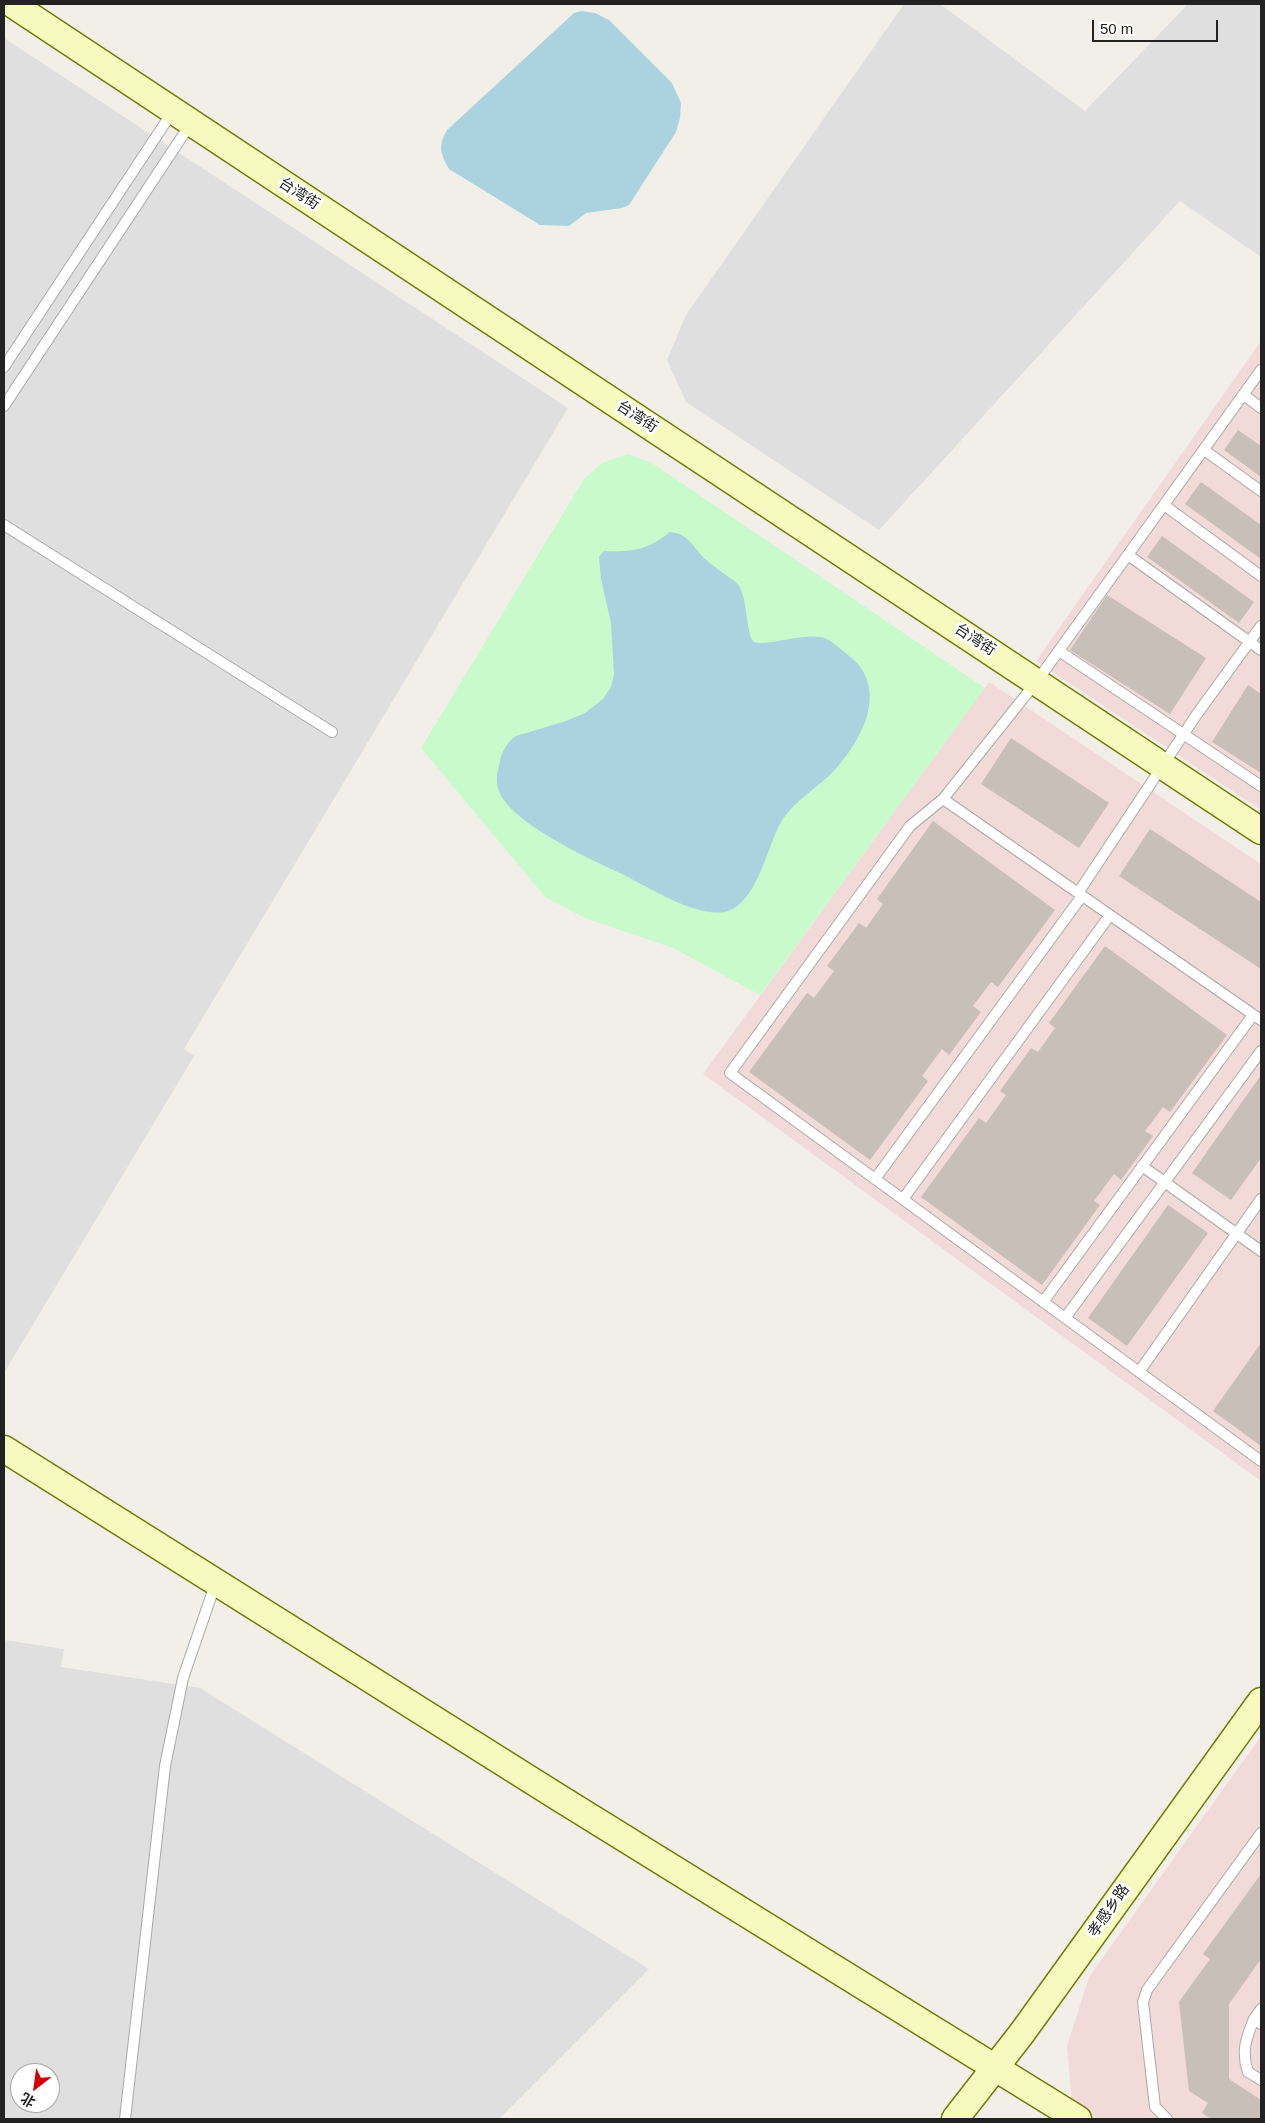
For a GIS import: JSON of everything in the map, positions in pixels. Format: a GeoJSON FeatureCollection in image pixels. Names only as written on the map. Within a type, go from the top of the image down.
{"type":"FeatureCollection","features":[{"type":"Feature","properties":{"kind":"main road","name":"台湾街"},"geometry":{"type":"LineString","coordinates":[[12,4],[1261,831]]}},
{"type":"Feature","properties":{"kind":"main road"},"geometry":{"type":"LineString","coordinates":[[4,1449],[1078,2119]]}},
{"type":"Feature","properties":{"kind":"main road","name":"孝感乡路"},"geometry":{"type":"LineString","coordinates":[[955,2119],[995,2068],[1261,1701]]}},
{"type":"Feature","properties":{"kind":"lane"},"geometry":{"type":"LineString","coordinates":[[4,367],[182,117]]}},
{"type":"Feature","properties":{"kind":"lane"},"geometry":{"type":"LineString","coordinates":[[4,406],[182,117]]}},
{"type":"Feature","properties":{"kind":"lane"},"geometry":{"type":"LineString","coordinates":[[1261,370],[1037,681],[943,799],[910,826],[730,1073],[1261,1461]]}},
{"type":"Feature","properties":{"kind":"lane"},"geometry":{"type":"LineString","coordinates":[[1244,395],[1261,408]]}},
{"type":"Feature","properties":{"kind":"lane"},"geometry":{"type":"LineString","coordinates":[[1204,450],[1261,491]]}},
{"type":"Feature","properties":{"kind":"lane"},"geometry":{"type":"LineString","coordinates":[[1164,505],[1261,576]]}},
{"type":"Feature","properties":{"kind":"lane"},"geometry":{"type":"LineString","coordinates":[[4,525],[332,732]]}},
{"type":"Feature","properties":{"kind":"lane"},"geometry":{"type":"LineString","coordinates":[[1128,555],[1261,650]]}},
{"type":"Feature","properties":{"kind":"lane"},"geometry":{"type":"LineString","coordinates":[[875,1179],[1080,894],[1184,734],[1261,626]]}},
{"type":"Feature","properties":{"kind":"lane"},"geometry":{"type":"LineString","coordinates":[[1059,651],[1261,786]]}},
{"type":"Feature","properties":{"kind":"lane"},"geometry":{"type":"LineString","coordinates":[[943,799],[1257,1018],[1142,1166],[1043,1302]]}},
{"type":"Feature","properties":{"kind":"lane"},"geometry":{"type":"LineString","coordinates":[[902,1200],[1110,915]]}},
{"type":"Feature","properties":{"kind":"lane"},"geometry":{"type":"LineString","coordinates":[[1066,1318],[1261,1051]]}},
{"type":"Feature","properties":{"kind":"lane"},"geometry":{"type":"LineString","coordinates":[[1142,1166],[1261,1251]]}},
{"type":"Feature","properties":{"kind":"lane"},"geometry":{"type":"LineString","coordinates":[[1139,1372],[1261,1199]]}},
{"type":"Feature","properties":{"kind":"lane"},"geometry":{"type":"LineString","coordinates":[[125,2119],[166,1759],[183,1678],[216,1582]]}},
{"type":"Feature","properties":{"kind":"lane"},"geometry":{"type":"LineString","coordinates":[[1167,2119],[1155,2107],[1142,2002],[1147,1990],[1261,1834]]}},
{"type":"Feature","properties":{"kind":"lane"},"geometry":{"type":"LineString","coordinates":[[1261,2009],[1258,2022],[1247,2036],[1244,2054],[1248,2072],[1261,2080]]}},
{"type":"Feature","properties":{"kind":"shaded area"},"geometry":{"type":"Polygon","coordinates":[[[904,4],[940,4],[1085,111],[1188,4],[1261,4],[1261,257],[1180,201],[879,530],[686,402],[667,360],[686,315],[904,4]]]}},
{"type":"Feature","properties":{"kind":"shaded area"},"geometry":{"type":"Polygon","coordinates":[[[4,38],[568,408],[184,1049],[194,1056],[4,1373],[4,38]]]}},
{"type":"Feature","properties":{"kind":"shaded area"},"geometry":{"type":"Polygon","coordinates":[[[1261,341],[1261,810],[1036,661],[1261,341]]]}},
{"type":"Feature","properties":{"kind":"shaded area"},"geometry":{"type":"Polygon","coordinates":[[[989,682],[1261,864],[1261,1481],[703,1074],[989,682]]]}},
{"type":"Feature","properties":{"kind":"shaded area"},"geometry":{"type":"Polygon","coordinates":[[[4,1640],[64,1649],[61,1667],[200,1688],[649,1969],[499,2119],[4,2119],[4,1640]]]}},
{"type":"Feature","properties":{"kind":"shaded area"},"geometry":{"type":"Polygon","coordinates":[[[1261,1736],[1261,2119],[1098,2119],[1072,2103],[1067,2046],[1089,1977],[1261,1736]]]}},
{"type":"Feature","properties":{"kind":"green space"},"geometry":{"type":"Polygon","coordinates":[[[628,454],[652,463],[985,688],[760,995],[673,948],[585,918],[546,898],[421,748],[584,479],[602,463],[628,454]]]}},
{"type":"Feature","properties":{"kind":"water"},"geometry":{"type":"Polygon","coordinates":[[[581,11],[595,13],[609,20],[672,83],[681,103],[680,118],[676,132],[629,205],[622,208],[586,213],[569,226],[540,225],[449,169],[442,154],[441,145],[447,130],[574,13],[581,11]]]}},
{"type":"Feature","properties":{"kind":"water"},"geometry":{"type":"Polygon","coordinates":[[[670,532],[680,534],[686,538],[714,567],[738,584],[743,596],[749,632],[753,641],[765,643],[809,637],[827,639],[858,664],[866,676],[869,689],[867,716],[855,742],[832,773],[800,800],[786,815],[775,834],[760,873],[747,897],[728,911],[702,911],[688,906],[570,849],[532,826],[516,813],[504,801],[497,785],[497,774],[501,757],[504,749],[512,739],[585,713],[603,699],[611,687],[614,674],[611,623],[601,579],[599,557],[604,551],[639,549],[654,543],[670,532]]]}},
{"type":"Feature","properties":{"kind":"building"},"geometry":{"type":"Polygon","coordinates":[[[1238,430],[1261,446],[1261,477],[1224,450],[1238,430]]]}},
{"type":"Feature","properties":{"kind":"building"},"geometry":{"type":"Polygon","coordinates":[[[1201,482],[1261,525],[1261,559],[1185,504],[1201,482]]]}},
{"type":"Feature","properties":{"kind":"building"},"geometry":{"type":"Polygon","coordinates":[[[1162,536],[1254,602],[1239,623],[1147,557],[1162,536]]]}},
{"type":"Feature","properties":{"kind":"building"},"geometry":{"type":"Polygon","coordinates":[[[1107,595],[1206,658],[1170,714],[1070,650],[1107,595]]]}},
{"type":"Feature","properties":{"kind":"building"},"geometry":{"type":"Polygon","coordinates":[[[1248,685],[1261,694],[1261,773],[1212,742],[1248,685]]]}},
{"type":"Feature","properties":{"kind":"building"},"geometry":{"type":"Polygon","coordinates":[[[1011,738],[1109,803],[1079,848],[981,784],[1011,738]]]}},
{"type":"Feature","properties":{"kind":"building"},"geometry":{"type":"Polygon","coordinates":[[[933,821],[1055,910],[998,987],[991,982],[973,1006],[981,1012],[949,1055],[942,1049],[922,1076],[928,1081],[870,1160],[749,1072],[807,993],[814,998],[834,971],[827,966],[859,923],[866,928],[883,904],[877,899],[933,821]]]}},
{"type":"Feature","properties":{"kind":"building"},"geometry":{"type":"Polygon","coordinates":[[[1150,829],[1261,902],[1261,969],[1119,876],[1150,829]]]}},
{"type":"Feature","properties":{"kind":"building"},"geometry":{"type":"Polygon","coordinates":[[[1105,946],[1227,1035],[1170,1112],[1163,1107],[1145,1131],[1153,1136],[1121,1180],[1114,1174],[1094,1201],[1100,1205],[1042,1285],[921,1197],[979,1118],[986,1123],[1006,1095],[1000,1091],[1031,1048],[1038,1052],[1055,1028],[1049,1023],[1105,946]]]}},
{"type":"Feature","properties":{"kind":"building"},"geometry":{"type":"Polygon","coordinates":[[[1261,1075],[1261,1158],[1231,1200],[1192,1173],[1261,1075]]]}},
{"type":"Feature","properties":{"kind":"building"},"geometry":{"type":"Polygon","coordinates":[[[1168,1205],[1208,1233],[1127,1346],[1088,1318],[1168,1205]]]}},
{"type":"Feature","properties":{"kind":"building"},"geometry":{"type":"Polygon","coordinates":[[[1261,1343],[1261,1446],[1213,1411],[1261,1343]]]}},
{"type":"Feature","properties":{"kind":"building"},"geometry":{"type":"Polygon","coordinates":[[[1261,1874],[1261,1959],[1229,2004],[1229,2079],[1261,2100],[1261,2119],[1211,2119],[1202,2113],[1208,2103],[1189,2091],[1179,2002],[1210,1959],[1203,1954],[1261,1874]]]}}]}
